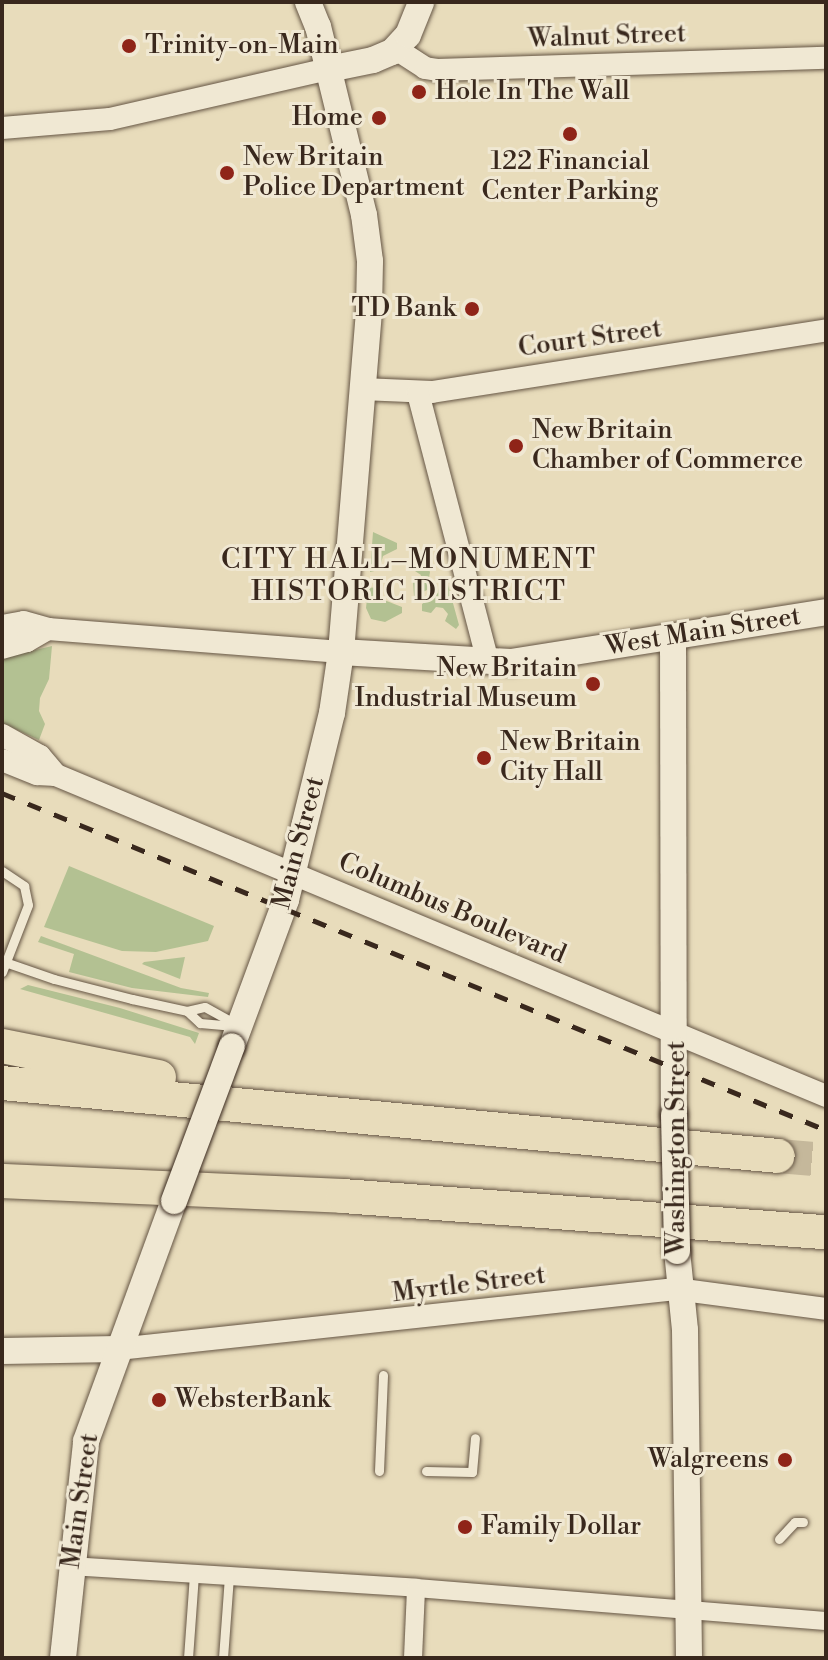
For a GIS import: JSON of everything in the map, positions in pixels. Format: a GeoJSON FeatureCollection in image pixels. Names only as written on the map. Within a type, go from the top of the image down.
{"type":"FeatureCollection","features":[{"type":"Feature","properties":{"kind":"highway"},"geometry":{"type":"LineString","coordinates":[[2,1046],[110,1069],[316,1096],[387,1119]]}},
{"type":"Feature","properties":{"kind":"highway"},"geometry":{"type":"LineString","coordinates":[[2,1083],[778,1156]]}},
{"type":"Feature","properties":{"kind":"highway"},"geometry":{"type":"LineString","coordinates":[[2,1181],[435,1202],[826,1232]]}},
{"type":"Feature","properties":{"kind":"highway"},"geometry":{"type":"LineString","coordinates":[[2,1200],[89,1185]]}},
{"type":"Feature","properties":{"kind":"main road","name":"Main Street"},"geometry":{"type":"LineString","coordinates":[[63,1658],[83,1452],[293,873],[332,713],[341,652],[370,251],[329,69],[308,2]]}},
{"type":"Feature","properties":{"kind":"main road"},"geometry":{"type":"LineString","coordinates":[[329,69],[377,59],[396,49],[410,30],[421,2]]}},
{"type":"Feature","properties":{"kind":"main road","name":"West Main Street"},"geometry":{"type":"LineString","coordinates":[[341,652],[488,662],[526,661],[826,612]]}},
{"type":"Feature","properties":{"kind":"main road","name":"Washington Street"},"geometry":{"type":"LineString","coordinates":[[673,637],[674,1115],[677,1251],[685,1330],[689,1658]]}},
{"type":"Feature","properties":{"kind":"main road"},"geometry":{"type":"LineString","coordinates":[[2,1351],[118,1349]]}},
{"type":"Feature","properties":{"kind":"street","name":"Walnut Street"},"geometry":{"type":"LineString","coordinates":[[396,49],[425,68],[437,70],[826,58]]}},
{"type":"Feature","properties":{"kind":"street"},"geometry":{"type":"LineString","coordinates":[[2,128],[110,119],[329,69]]}},
{"type":"Feature","properties":{"kind":"street","name":"Court Street"},"geometry":{"type":"LineString","coordinates":[[362,389],[418,393],[826,330]]}},
{"type":"Feature","properties":{"kind":"street"},"geometry":{"type":"LineString","coordinates":[[418,393],[488,662]]}},
{"type":"Feature","properties":{"kind":"street"},"geometry":{"type":"LineString","coordinates":[[2,626],[24,622],[48,629],[341,652]]}},
{"type":"Feature","properties":{"kind":"street"},"geometry":{"type":"LineString","coordinates":[[2,648],[27,641],[48,629]]}},
{"type":"Feature","properties":{"kind":"street","name":"Columbus Boulevard"},"geometry":{"type":"LineString","coordinates":[[2,735],[40,756],[56,775]]}},
{"type":"Feature","properties":{"kind":"street","name":"Columbus Boulevard"},"geometry":{"type":"LineString","coordinates":[[2,760],[37,774],[56,775],[826,1096]]}},
{"type":"Feature","properties":{"kind":"street","name":"Myrtle Street"},"geometry":{"type":"LineString","coordinates":[[118,1349],[680,1289],[826,1309]]}},
{"type":"Feature","properties":{"kind":"street"},"geometry":{"type":"LineString","coordinates":[[71,1566],[416,1588],[826,1621]]}},
{"type":"Feature","properties":{"kind":"street"},"geometry":{"type":"LineString","coordinates":[[413,1658],[416,1588]]}},
{"type":"Feature","properties":{"kind":"lane"},"geometry":{"type":"LineString","coordinates":[[2,871],[21,881],[28,898],[27,911],[3,965],[187,1011],[205,1007],[236,1036]]}},
{"type":"Feature","properties":{"kind":"lane"},"geometry":{"type":"LineString","coordinates":[[187,1011],[194,1020],[236,1036]]}},
{"type":"Feature","properties":{"kind":"lane"},"geometry":{"type":"LineString","coordinates":[[379,1471],[383,1375]]}},
{"type":"Feature","properties":{"kind":"lane"},"geometry":{"type":"LineString","coordinates":[[426,1471],[472,1472],[475,1438]]}},
{"type":"Feature","properties":{"kind":"lane"},"geometry":{"type":"LineString","coordinates":[[779,1539],[795,1522],[803,1522]]}},
{"type":"Feature","properties":{"kind":"lane"},"geometry":{"type":"LineString","coordinates":[[188,1658],[194,1574]]}},
{"type":"Feature","properties":{"kind":"lane"},"geometry":{"type":"LineString","coordinates":[[223,1658],[229,1576]]}},
{"type":"Feature","properties":{"kind":"green space"},"geometry":{"type":"Polygon","coordinates":[[[373,532],[397,543],[397,549],[383,556],[379,570],[370,572],[373,532]]]}},
{"type":"Feature","properties":{"kind":"green space"},"geometry":{"type":"Polygon","coordinates":[[[410,555],[424,559],[430,572],[427,590],[414,596],[413,582],[419,581],[421,575],[412,569],[410,555]]]}},
{"type":"Feature","properties":{"kind":"green space"},"geometry":{"type":"Polygon","coordinates":[[[440,582],[448,585],[459,625],[456,629],[445,621],[448,614],[443,608],[436,607],[431,613],[422,611],[422,604],[438,593],[440,582]]]}},
{"type":"Feature","properties":{"kind":"green space"},"geometry":{"type":"Polygon","coordinates":[[[379,587],[384,600],[402,607],[402,613],[385,622],[371,619],[366,608],[368,588],[379,587]]]}},
{"type":"Feature","properties":{"kind":"green space"},"geometry":{"type":"Polygon","coordinates":[[[52,646],[49,679],[40,698],[39,711],[45,724],[39,740],[2,723],[2,658],[52,646]]]}},
{"type":"Feature","properties":{"kind":"green space"},"geometry":{"type":"Polygon","coordinates":[[[69,866],[214,926],[208,941],[156,952],[122,951],[44,927],[69,866]]]}},
{"type":"Feature","properties":{"kind":"green space"},"geometry":{"type":"Polygon","coordinates":[[[41,936],[181,988],[209,993],[208,997],[132,988],[69,972],[74,954],[38,942],[41,936]]]}},
{"type":"Feature","properties":{"kind":"green space"},"geometry":{"type":"Polygon","coordinates":[[[185,957],[180,979],[142,964],[144,962],[185,957]]]}},
{"type":"Feature","properties":{"kind":"green space"},"geometry":{"type":"Polygon","coordinates":[[[28,985],[120,1008],[199,1033],[195,1044],[190,1037],[20,989],[28,985]]]}},
{"type":"Feature","properties":{"kind":"tunnel"},"geometry":{"type":"LineString","coordinates":[[778,1156],[826,1160]]}},
{"type":"Feature","properties":{"kind":"railway"},"geometry":{"type":"LineString","coordinates":[[2,793],[826,1130]]}},
{"type":"Feature","properties":{"kind":"place","name":"Trinity-on-Main"},"geometry":{"type":"Point","coordinates":[129,46]}},
{"type":"Feature","properties":{"kind":"place","name":"Hole In The Wall"},"geometry":{"type":"Point","coordinates":[419,92]}},
{"type":"Feature","properties":{"kind":"place","name":"Home"},"geometry":{"type":"Point","coordinates":[379,118]}},
{"type":"Feature","properties":{"kind":"place","name":"122 Financial Center Parking"},"geometry":{"type":"Point","coordinates":[570,134]}},
{"type":"Feature","properties":{"kind":"place","name":"New Britain Police Department"},"geometry":{"type":"Point","coordinates":[227,173]}},
{"type":"Feature","properties":{"kind":"place","name":"TD Bank"},"geometry":{"type":"Point","coordinates":[472,309]}},
{"type":"Feature","properties":{"kind":"place","name":"New Britain Chamber of Commerce"},"geometry":{"type":"Point","coordinates":[516,446]}},
{"type":"Feature","properties":{"kind":"place","name":"New Britain Industrial Museum"},"geometry":{"type":"Point","coordinates":[593,684]}},
{"type":"Feature","properties":{"kind":"place","name":"New Britain City Hall"},"geometry":{"type":"Point","coordinates":[484,758]}},
{"type":"Feature","properties":{"kind":"place","name":"WebsterBank"},"geometry":{"type":"Point","coordinates":[159,1400]}},
{"type":"Feature","properties":{"kind":"place","name":"Walgreens"},"geometry":{"type":"Point","coordinates":[785,1460]}},
{"type":"Feature","properties":{"kind":"place","name":"Family Dollar"},"geometry":{"type":"Point","coordinates":[465,1527]}},
{"type":"Feature","properties":{"kind":"district","name":"CITY HALL–MONUMENT HISTORIC DISTRICT"},"geometry":{"type":"Point","coordinates":[409,576]}}]}
